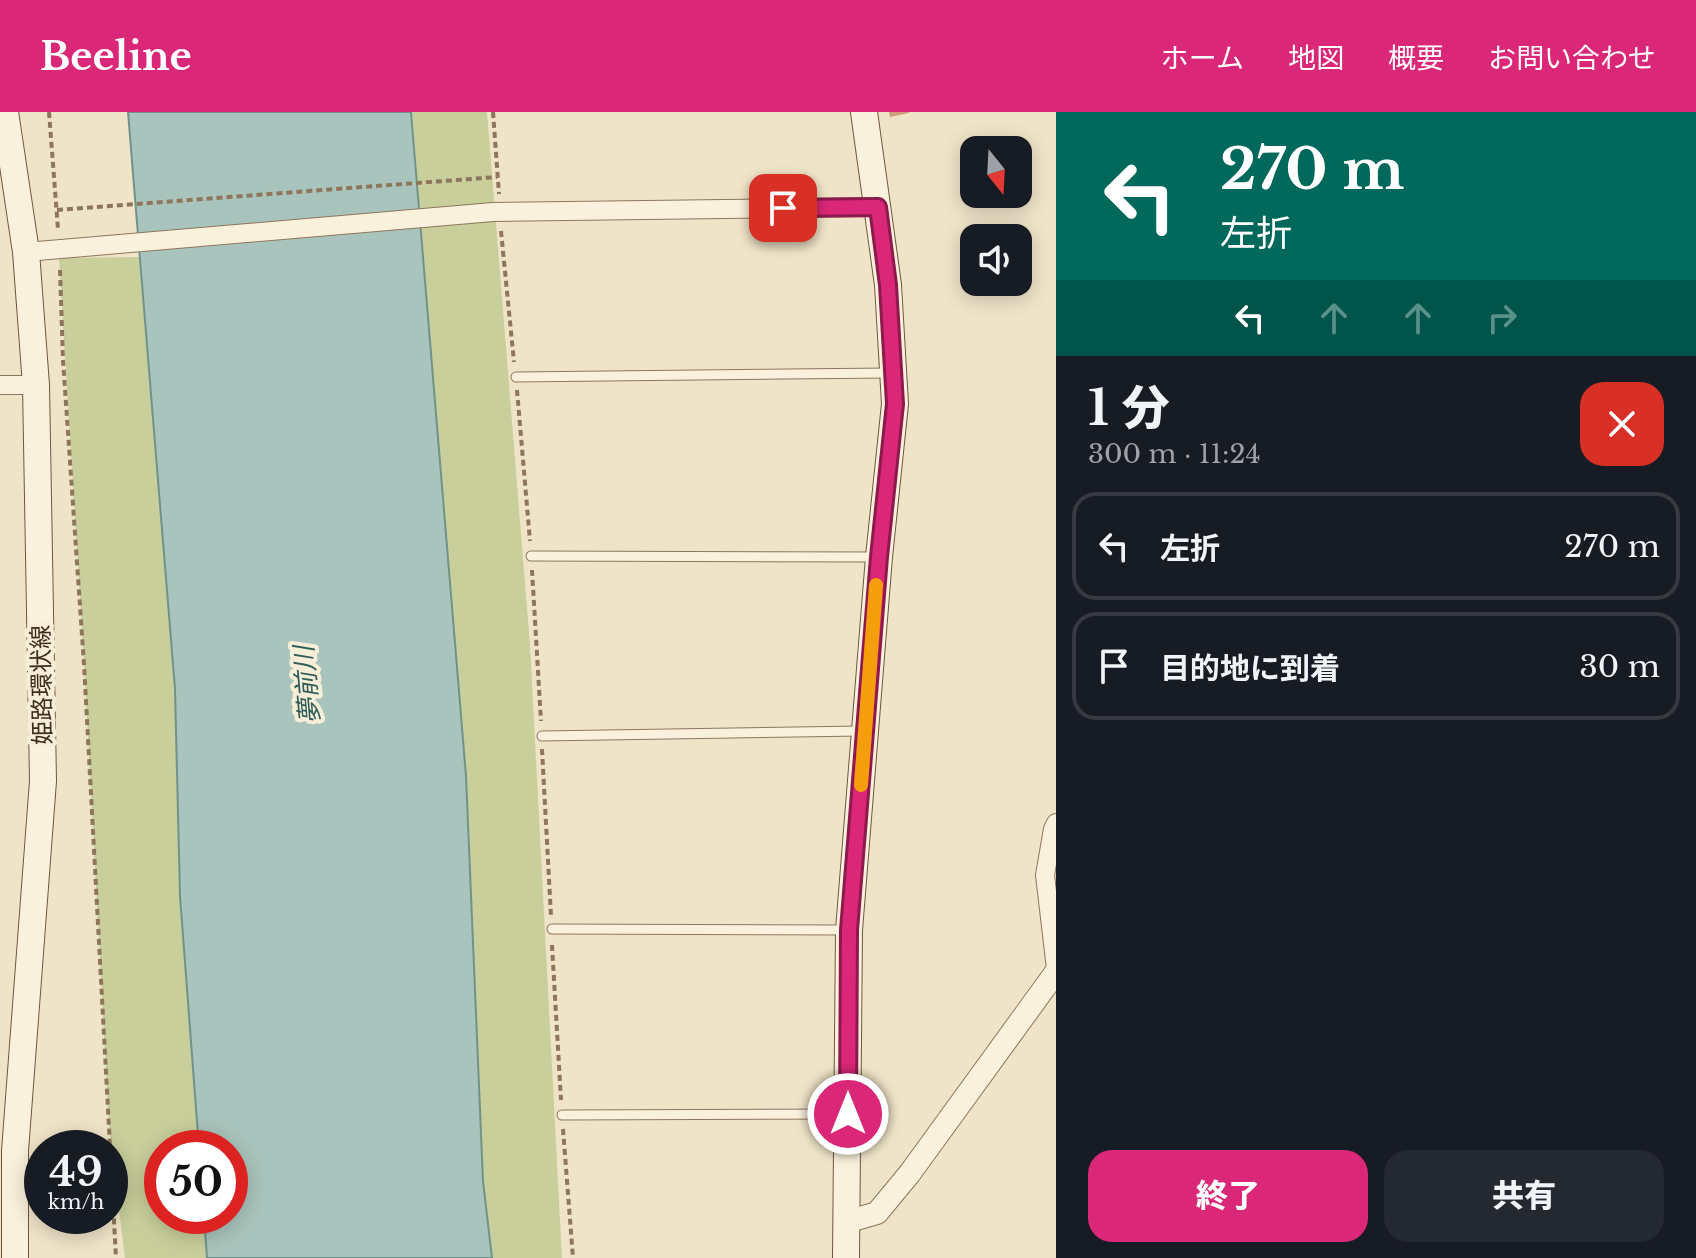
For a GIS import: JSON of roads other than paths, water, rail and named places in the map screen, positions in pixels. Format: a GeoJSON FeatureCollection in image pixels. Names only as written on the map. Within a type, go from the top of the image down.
{"type":"FeatureCollection","features":[{"type":"Feature","properties":{"kind":"main road"},"geometry":{"type":"LineString","coordinates":[[846,1258],[849,930],[879,557],[895,404],[888,285],[864,112]]}},
{"type":"Feature","properties":{"kind":"main road","name":"姫路環状線"},"geometry":{"type":"LineString","coordinates":[[3,113],[26,252],[36,385],[43,781],[8,1145],[15,1258]]}},
{"type":"Feature","properties":{"kind":"street"},"geometry":{"type":"LineString","coordinates":[[26,252],[496,212],[878,207]]}},
{"type":"Feature","properties":{"kind":"street"},"geometry":{"type":"LineString","coordinates":[[0,385],[36,385]]}},
{"type":"Feature","properties":{"kind":"street"},"geometry":{"type":"LineString","coordinates":[[846,1222],[877,1213],[1056,971],[1045,875],[1056,823]]}},
{"type":"Feature","properties":{"kind":"lane"},"geometry":{"type":"LineString","coordinates":[[516,377],[893,372]]}},
{"type":"Feature","properties":{"kind":"lane"},"geometry":{"type":"LineString","coordinates":[[531,556],[879,557]]}},
{"type":"Feature","properties":{"kind":"lane"},"geometry":{"type":"LineString","coordinates":[[542,736],[865,731]]}},
{"type":"Feature","properties":{"kind":"lane"},"geometry":{"type":"LineString","coordinates":[[552,929],[849,930]]}},
{"type":"Feature","properties":{"kind":"lane"},"geometry":{"type":"LineString","coordinates":[[562,1115],[848,1114]]}},
{"type":"Feature","properties":{"kind":"water","name":"夢前川"},"geometry":{"type":"Polygon","coordinates":[[[128,112],[411,112],[466,776],[483,1181],[492,1258],[207,1258],[205,1234],[248,1234],[248,1130],[198,1130],[180,896],[175,689],[128,112]]]}}]}
